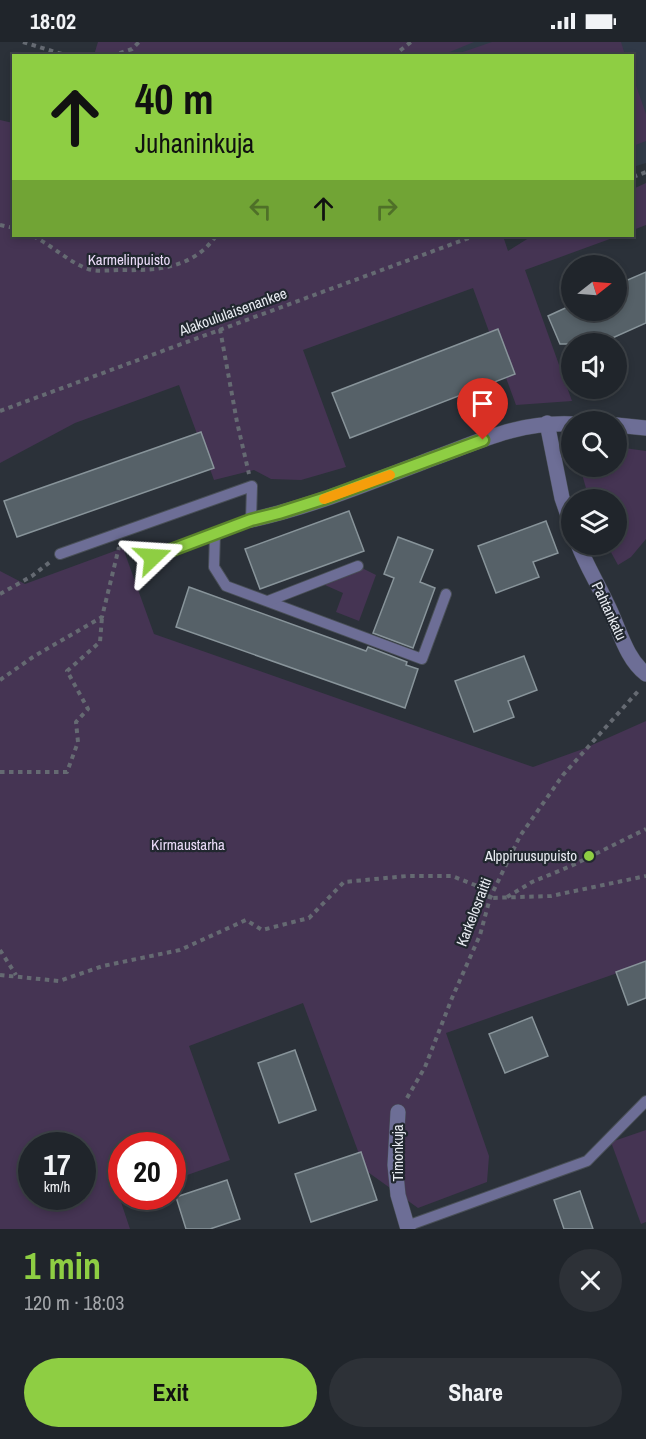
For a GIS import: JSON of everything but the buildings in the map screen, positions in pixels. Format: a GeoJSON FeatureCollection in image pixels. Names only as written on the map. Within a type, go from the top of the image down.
{"type":"FeatureCollection","features":[{"type":"Feature","properties":{"kind":"street"},"geometry":{"type":"LineString","coordinates":[[251,520],[326,498],[506,432],[548,423],[561,424]]}},
{"type":"Feature","properties":{"kind":"street"},"geometry":{"type":"LineString","coordinates":[[548,423],[561,493]]}},
{"type":"Feature","properties":{"kind":"street"},"geometry":{"type":"LineString","coordinates":[[627,426],[646,428]]}},
{"type":"Feature","properties":{"kind":"street","name":"Pahtankatu"},"geometry":{"type":"LineString","coordinates":[[583,555],[631,657],[639,669],[646,674]]}},
{"type":"Feature","properties":{"kind":"street","name":"Timonkuja"},"geometry":{"type":"LineString","coordinates":[[398,1112],[394,1165],[398,1195],[407,1228]]}},
{"type":"Feature","properties":{"kind":"lane"},"geometry":{"type":"LineString","coordinates":[[60,554],[252,486],[251,520],[153,557]]}},
{"type":"Feature","properties":{"kind":"lane"},"geometry":{"type":"LineString","coordinates":[[215,534],[214,567],[226,586],[423,659],[446,594]]}},
{"type":"Feature","properties":{"kind":"lane"},"geometry":{"type":"LineString","coordinates":[[268,601],[358,566]]}},
{"type":"Feature","properties":{"kind":"lane"},"geometry":{"type":"LineString","coordinates":[[407,1228],[587,1161],[646,1101]]}},
{"type":"Feature","properties":{"kind":"path"},"geometry":{"type":"LineString","coordinates":[[23,42],[62,54]]}},
{"type":"Feature","properties":{"kind":"path"},"geometry":{"type":"LineString","coordinates":[[117,54],[132,49],[139,42]]}},
{"type":"Feature","properties":{"kind":"path"},"geometry":{"type":"LineString","coordinates":[[396,54],[411,42]]}},
{"type":"Feature","properties":{"kind":"path"},"geometry":{"type":"LineString","coordinates":[[35,237],[51,245],[72,262],[92,270],[146,271],[168,268],[199,255],[215,237]]}},
{"type":"Feature","properties":{"kind":"path","name":"Alakoululaisenankee"},"geometry":{"type":"LineString","coordinates":[[0,411],[471,237]]}},
{"type":"Feature","properties":{"kind":"path"},"geometry":{"type":"LineString","coordinates":[[220,329],[237,422],[252,486]]}},
{"type":"Feature","properties":{"kind":"path"},"geometry":{"type":"LineString","coordinates":[[0,772],[67,772],[78,742],[76,722],[88,710],[67,671],[100,642],[102,617],[122,532]]}},
{"type":"Feature","properties":{"kind":"path"},"geometry":{"type":"LineString","coordinates":[[0,594],[32,576],[60,554]]}},
{"type":"Feature","properties":{"kind":"path"},"geometry":{"type":"LineString","coordinates":[[0,680],[33,657],[102,617]]}},
{"type":"Feature","properties":{"kind":"path","name":"Karkelosraitti"},"geometry":{"type":"LineString","coordinates":[[398,1112],[425,1067],[480,935],[490,898],[520,836],[563,775],[646,682]]}},
{"type":"Feature","properties":{"kind":"path"},"geometry":{"type":"LineString","coordinates":[[507,897],[532,882],[571,866],[646,829]]}},
{"type":"Feature","properties":{"kind":"path"},"geometry":{"type":"LineString","coordinates":[[0,975],[59,981],[103,966],[180,950],[246,920],[262,930],[309,918],[344,882],[407,876],[452,876],[480,887],[490,898],[551,896],[646,876]]}},
{"type":"Feature","properties":{"kind":"path"},"geometry":{"type":"LineString","coordinates":[[0,950],[17,976]]}},
{"type":"Feature","properties":{"kind":"shaded area"},"geometry":{"type":"Polygon","coordinates":[[[435,42],[646,42],[646,163],[634,167],[634,54],[440,54],[435,42]]]}},
{"type":"Feature","properties":{"kind":"green space"},"geometry":{"type":"Polygon","coordinates":[[[98,42],[474,42],[445,54],[94,54],[98,42]]]}},
{"type":"Feature","properties":{"kind":"green space"},"geometry":{"type":"Polygon","coordinates":[[[492,42],[621,42],[625,54],[457,54],[492,42]]]}},
{"type":"Feature","properties":{"kind":"green space"},"geometry":{"type":"Polygon","coordinates":[[[634,80],[646,114],[646,141],[634,146],[634,80]]]}},
{"type":"Feature","properties":{"kind":"green space","name":"Karmelinpuisto"},"geometry":{"type":"Polygon","coordinates":[[[0,120],[12,123],[12,237],[503,237],[508,251],[530,237],[615,237],[525,270],[561,370],[561,399],[571,399],[572,401],[516,405],[473,288],[303,350],[346,467],[301,480],[271,479],[254,470],[214,480],[179,385],[75,423],[0,463],[0,120]]]}},
{"type":"Feature","properties":{"kind":"green space"},"geometry":{"type":"Polygon","coordinates":[[[646,183],[646,225],[634,230],[634,189],[646,183]]]}},
{"type":"Feature","properties":{"kind":"green space"},"geometry":{"type":"Polygon","coordinates":[[[627,448],[646,451],[646,539],[631,557],[618,565],[612,555],[627,555],[627,489],[586,489],[583,477],[627,477],[627,448]]]}},
{"type":"Feature","properties":{"kind":"green space","name":"Kirmaustarha"},"geometry":{"type":"Polygon","coordinates":[[[123,548],[154,634],[533,767],[583,749],[646,721],[646,963],[446,1033],[489,1156],[487,1182],[418,1208],[365,1170],[303,1003],[189,1046],[230,1160],[186,1175],[186,1132],[108,1132],[108,1210],[124,1210],[130,1229],[0,1229],[0,571],[25,584],[123,548]]]}},
{"type":"Feature","properties":{"kind":"green space"},"geometry":{"type":"Polygon","coordinates":[[[358,566],[376,575],[359,621],[336,612],[343,593],[318,582],[358,566]]]}},
{"type":"Feature","properties":{"kind":"green space"},"geometry":{"type":"Polygon","coordinates":[[[646,1130],[646,1222],[641,1224],[611,1142],[646,1130]]]}},
{"type":"Feature","properties":{"kind":"slow traffic"},"geometry":{"type":"LineString","coordinates":[[324,499],[390,475]]}},
{"type":"Feature","properties":{"kind":"place","name":"Alppiruusupuisto"},"geometry":{"type":"Point","coordinates":[589,856]}},
{"type":"Feature","properties":{"kind":"route"},"geometry":{"type":"LineString","coordinates":[[153,557],[251,520],[326,498],[483,440]]}}]}
